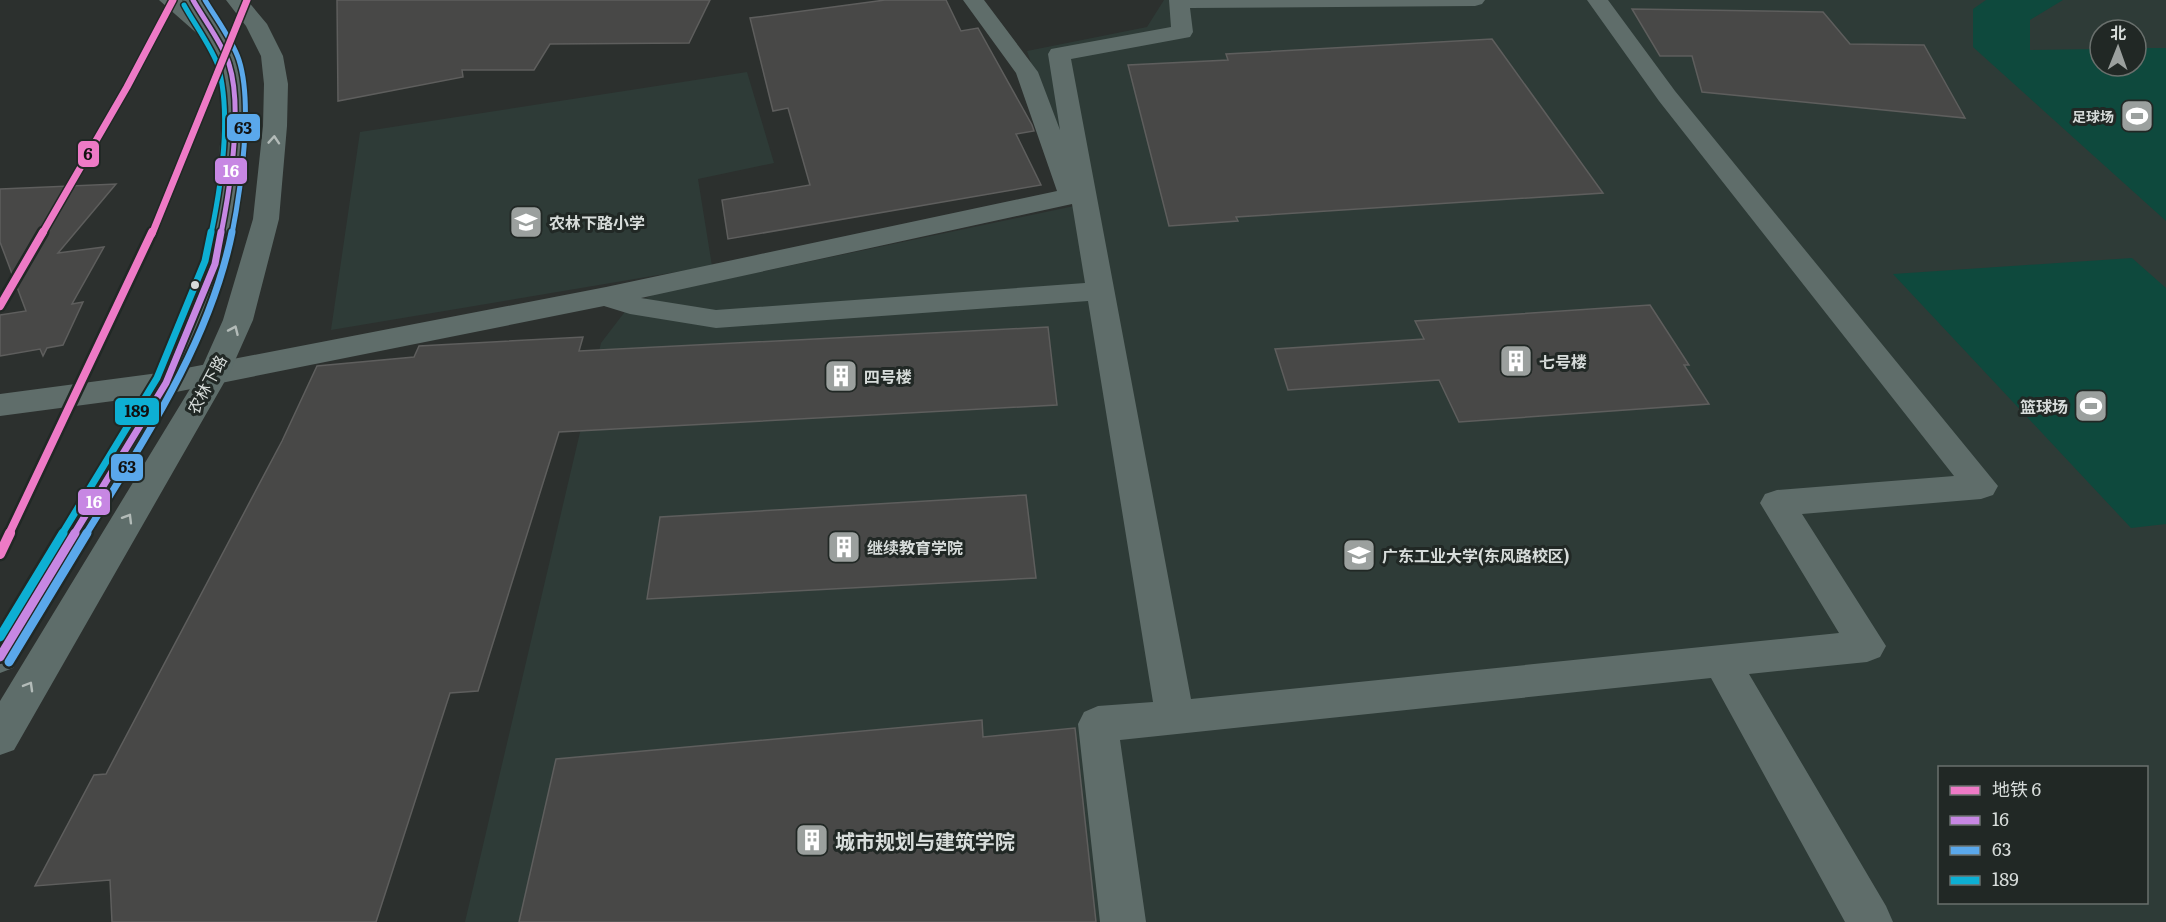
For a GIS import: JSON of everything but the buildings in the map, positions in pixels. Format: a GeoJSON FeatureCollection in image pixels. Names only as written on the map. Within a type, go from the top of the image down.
{"type":"FeatureCollection","features":[{"type":"Feature","properties":{"kind":"main road"},"geometry":{"type":"LineString","coordinates":[[0,657],[166,384],[215,264],[230,190],[235,98],[229,63],[193,0]]}},
{"type":"Feature","properties":{"kind":"main road","name":"农林下路"},"geometry":{"type":"LineString","coordinates":[[0,737],[214,374],[238,320],[266,219],[275,126],[276,84],[272,56],[256,24],[236,0]]}},
{"type":"Feature","properties":{"kind":"street"},"geometry":{"type":"LineString","coordinates":[[169,0],[217,39]]}},
{"type":"Feature","properties":{"kind":"street"},"geometry":{"type":"LineString","coordinates":[[0,405],[166,384],[245,366],[606,296],[1072,196],[1027,72],[973,0]]}},
{"type":"Feature","properties":{"kind":"street"},"geometry":{"type":"LineString","coordinates":[[1175,718],[1059,54],[1182,32],[1179,1],[1475,0]]}},
{"type":"Feature","properties":{"kind":"street"},"geometry":{"type":"LineString","coordinates":[[1123,922],[1098,724],[1175,718],[1867,646],[1777,503],[1981,486],[1667,96],[1597,0]]}},
{"type":"Feature","properties":{"kind":"street"},"geometry":{"type":"LineString","coordinates":[[606,296],[630,305],[716,319],[1100,291]]}},
{"type":"Feature","properties":{"kind":"street"},"geometry":{"type":"LineString","coordinates":[[1721,661],[1870,922]]}},
{"type":"Feature","properties":{"kind":"shaded area","name":"广东工业大学(东风路校区)"},"geometry":{"type":"Polygon","coordinates":[[[1164,0],[2166,0],[2166,922],[465,922],[601,343],[630,305],[655,294],[1079,205],[1027,51],[1147,27],[1164,0]]]}},
{"type":"Feature","properties":{"kind":"shaded area","name":"农林下路小学"},"geometry":{"type":"Polygon","coordinates":[[[747,72],[774,163],[698,179],[712,266],[331,330],[360,132],[747,72]]]}},
{"type":"Feature","properties":{"kind":"green space"},"geometry":{"type":"Polygon","coordinates":[[[1986,0],[2063,0],[2030,20],[2030,50],[2088,49],[2088,78],[2148,78],[2148,48],[2166,48],[2166,221],[1973,47],[1973,9],[1986,0]]]}},
{"type":"Feature","properties":{"kind":"green space","name":"篮球场"},"geometry":{"type":"Polygon","coordinates":[[[2132,258],[2166,288],[2166,524],[2131,528],[1893,274],[2132,258]]]}},
{"type":"Feature","properties":{"kind":"metro line","name":"6"},"geometry":{"type":"LineString","coordinates":[[0,306],[127,87],[173,0]]}},
{"type":"Feature","properties":{"kind":"metro line","name":"6"},"geometry":{"type":"LineString","coordinates":[[0,554],[144,252],[247,0]]}},
{"type":"Feature","properties":{"kind":"transit line","name":"16"},"geometry":{"type":"LineString","coordinates":[[0,657],[166,383],[215,264],[230,190],[235,98],[229,63],[193,0]]}},
{"type":"Feature","properties":{"kind":"transit line","name":"63"},"geometry":{"type":"LineString","coordinates":[[9,662],[175,388],[225,267],[240,191],[245,97],[239,59],[205,0]]}},
{"type":"Feature","properties":{"kind":"transit line","name":"189"},"geometry":{"type":"LineString","coordinates":[[0,637],[157,378],[205,261],[220,189],[224,99],[219,67],[184,5]]}},
{"type":"Feature","properties":{"kind":"place","name":"足球场"},"geometry":{"type":"Point","coordinates":[2137,116]}},
{"type":"Feature","properties":{"kind":"place","name":"农林下路小学"},"geometry":{"type":"Point","coordinates":[526,222]}},
{"type":"Feature","properties":{"kind":"place","name":"七号楼"},"geometry":{"type":"Point","coordinates":[1516,361]}},
{"type":"Feature","properties":{"kind":"place","name":"四号楼"},"geometry":{"type":"Point","coordinates":[841,376]}},
{"type":"Feature","properties":{"kind":"place","name":"篮球场"},"geometry":{"type":"Point","coordinates":[2091,406]}},
{"type":"Feature","properties":{"kind":"place","name":"继续教育学院"},"geometry":{"type":"Point","coordinates":[844,547]}},
{"type":"Feature","properties":{"kind":"place","name":"广东工业大学(东风路校区)"},"geometry":{"type":"Point","coordinates":[1359,555]}},
{"type":"Feature","properties":{"kind":"place","name":"城市规划与建筑学院"},"geometry":{"type":"Point","coordinates":[812,840]}}]}
